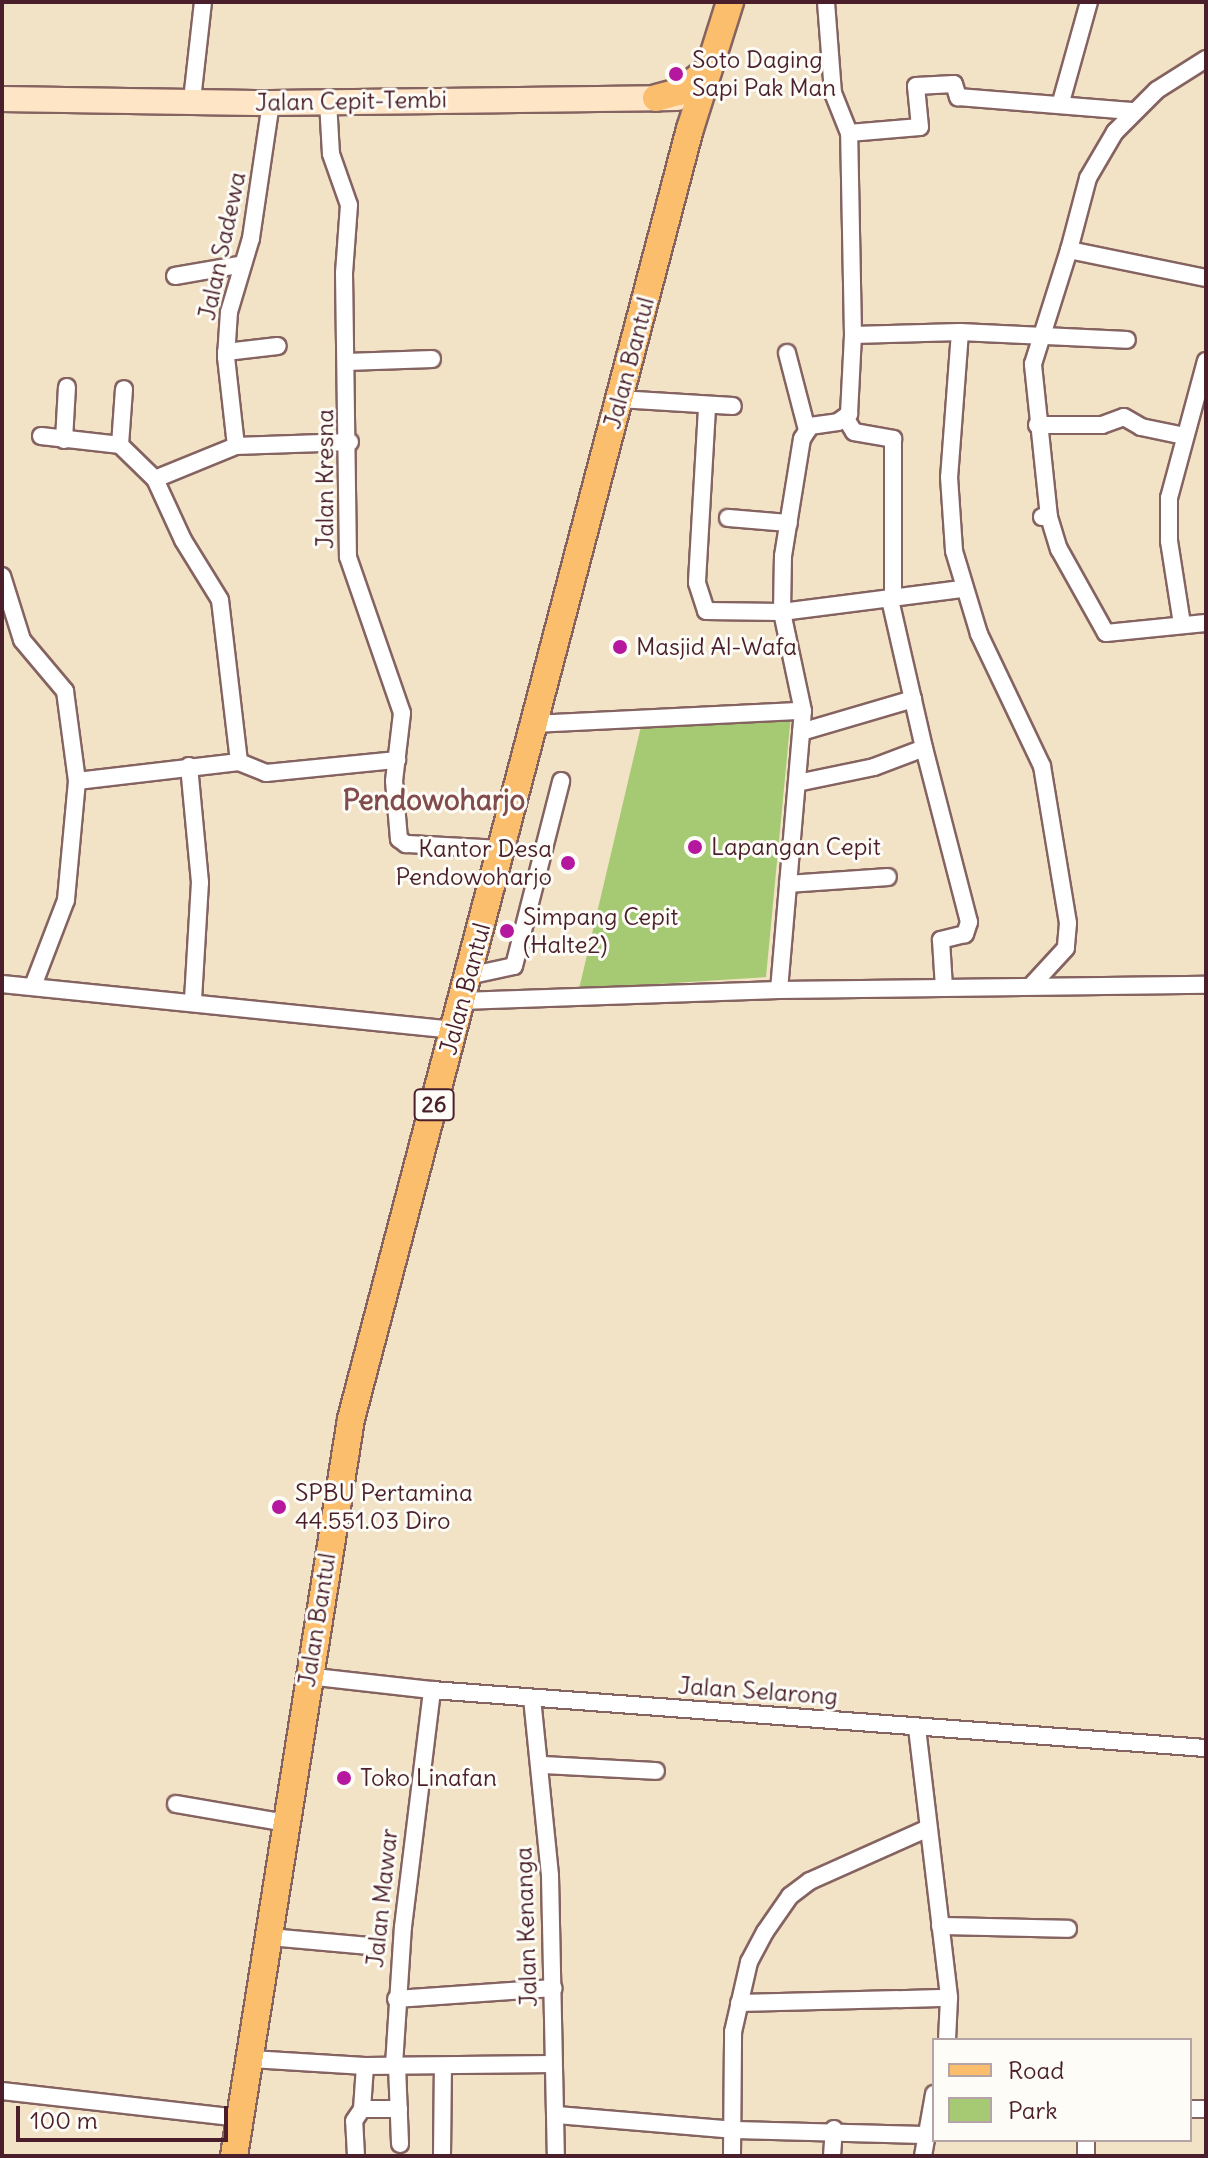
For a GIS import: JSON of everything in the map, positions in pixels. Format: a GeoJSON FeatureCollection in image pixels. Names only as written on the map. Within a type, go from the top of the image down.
{"type":"FeatureCollection","features":[{"type":"Feature","properties":{"kind":"main road","name":"Jalan Bantul"},"geometry":{"type":"LineString","coordinates":[[708,70],[707,48],[719,2]]}},
{"type":"Feature","properties":{"kind":"main road","name":"Jalan Bantul"},"geometry":{"type":"LineString","coordinates":[[234,2156],[307,1676],[351,1419],[688,137],[730,2]]}},
{"type":"Feature","properties":{"kind":"main road"},"geometry":{"type":"LineString","coordinates":[[656,98],[679,92],[708,70]]}},
{"type":"Feature","properties":{"kind":"main road"},"geometry":{"type":"LineString","coordinates":[[656,98],[680,110],[688,137]]}},
{"type":"Feature","properties":{"kind":"main road","name":"Jalan Cepit-Tembi"},"geometry":{"type":"LineString","coordinates":[[2,99],[271,103],[699,99]]}},
{"type":"Feature","properties":{"kind":"street"},"geometry":{"type":"LineString","coordinates":[[192,100],[203,2]]}},
{"type":"Feature","properties":{"kind":"street"},"geometry":{"type":"LineString","coordinates":[[826,2],[833,93],[849,133],[853,335],[846,419],[854,432],[893,439],[892,599],[924,748],[969,922],[965,934],[941,940],[944,988]]}},
{"type":"Feature","properties":{"kind":"street"},"geometry":{"type":"LineString","coordinates":[[1061,102],[1089,2]]}},
{"type":"Feature","properties":{"kind":"street"},"geometry":{"type":"LineString","coordinates":[[1206,59],[1131,111],[1097,158],[1033,364],[1045,517],[1059,549],[1106,633],[1206,623]]}},
{"type":"Feature","properties":{"kind":"street"},"geometry":{"type":"LineString","coordinates":[[849,133],[920,127],[916,86],[954,84],[965,97],[1061,102],[1131,111]]}},
{"type":"Feature","properties":{"kind":"street","name":"Jalan Kresna"},"geometry":{"type":"LineString","coordinates":[[328,102],[331,154],[349,205],[344,273],[350,442],[348,557],[402,713],[394,794],[401,842],[503,849]]}},
{"type":"Feature","properties":{"kind":"street","name":"Jalan Sadewa"},"geometry":{"type":"LineString","coordinates":[[236,446],[226,352],[239,265],[251,238],[271,103]]}},
{"type":"Feature","properties":{"kind":"street"},"geometry":{"type":"LineString","coordinates":[[1069,250],[1206,278]]}},
{"type":"Feature","properties":{"kind":"street"},"geometry":{"type":"LineString","coordinates":[[175,276],[239,265]]}},
{"type":"Feature","properties":{"kind":"street"},"geometry":{"type":"LineString","coordinates":[[853,335],[960,332],[1127,340]]}},
{"type":"Feature","properties":{"kind":"street"},"geometry":{"type":"LineString","coordinates":[[960,332],[949,504],[962,589],[1042,766],[1069,943],[1031,986]]}},
{"type":"Feature","properties":{"kind":"street"},"geometry":{"type":"LineString","coordinates":[[226,352],[278,346]]}},
{"type":"Feature","properties":{"kind":"street"},"geometry":{"type":"LineString","coordinates":[[779,990],[803,711],[782,612],[789,523],[807,430],[787,353]]}},
{"type":"Feature","properties":{"kind":"street"},"geometry":{"type":"LineString","coordinates":[[347,362],[432,359]]}},
{"type":"Feature","properties":{"kind":"street"},"geometry":{"type":"LineString","coordinates":[[1182,624],[1168,521],[1185,436],[1206,361]]}},
{"type":"Feature","properties":{"kind":"street"},"geometry":{"type":"LineString","coordinates":[[64,440],[67,387]]}},
{"type":"Feature","properties":{"kind":"street"},"geometry":{"type":"LineString","coordinates":[[120,445],[124,389]]}},
{"type":"Feature","properties":{"kind":"street"},"geometry":{"type":"LineString","coordinates":[[619,399],[707,408],[733,406]]}},
{"type":"Feature","properties":{"kind":"street"},"geometry":{"type":"LineString","coordinates":[[707,408],[697,583],[701,608],[723,614],[782,612],[962,589]]}},
{"type":"Feature","properties":{"kind":"street"},"geometry":{"type":"LineString","coordinates":[[1037,425],[1102,425],[1124,417],[1141,427],[1185,436]]}},
{"type":"Feature","properties":{"kind":"street"},"geometry":{"type":"LineString","coordinates":[[807,430],[846,419]]}},
{"type":"Feature","properties":{"kind":"street"},"geometry":{"type":"LineString","coordinates":[[41,436],[120,445],[155,479],[183,540],[220,600],[239,762]]}},
{"type":"Feature","properties":{"kind":"street"},"geometry":{"type":"LineString","coordinates":[[155,479],[236,446],[350,442]]}},
{"type":"Feature","properties":{"kind":"street"},"geometry":{"type":"LineString","coordinates":[[728,518],[789,523]]}},
{"type":"Feature","properties":{"kind":"street"},"geometry":{"type":"LineString","coordinates":[[2,576],[15,628],[65,691],[77,781],[66,900],[33,986]]}},
{"type":"Feature","properties":{"kind":"street"},"geometry":{"type":"LineString","coordinates":[[801,732],[913,699]]}},
{"type":"Feature","properties":{"kind":"street"},"geometry":{"type":"LineString","coordinates":[[533,724],[803,711]]}},
{"type":"Feature","properties":{"kind":"street"},"geometry":{"type":"LineString","coordinates":[[797,783],[839,777],[924,748]]}},
{"type":"Feature","properties":{"kind":"street"},"geometry":{"type":"LineString","coordinates":[[77,781],[239,762],[256,772],[282,773],[397,760]]}},
{"type":"Feature","properties":{"kind":"street"},"geometry":{"type":"LineString","coordinates":[[189,766],[200,882],[193,1001]]}},
{"type":"Feature","properties":{"kind":"street"},"geometry":{"type":"LineString","coordinates":[[465,989],[514,966],[561,781]]}},
{"type":"Feature","properties":{"kind":"street"},"geometry":{"type":"LineString","coordinates":[[788,884],[888,877]]}},
{"type":"Feature","properties":{"kind":"street"},"geometry":{"type":"LineString","coordinates":[[2,984],[193,1001],[454,1030]]}},
{"type":"Feature","properties":{"kind":"street"},"geometry":{"type":"LineString","coordinates":[[465,989],[779,990],[1206,985]]}},
{"type":"Feature","properties":{"kind":"street","name":"Jalan Selarong"},"geometry":{"type":"LineString","coordinates":[[307,1676],[432,1690],[1206,1748]]}},
{"type":"Feature","properties":{"kind":"street","name":"Jalan Mawar"},"geometry":{"type":"LineString","coordinates":[[400,2144],[396,1999],[432,1690]]}},
{"type":"Feature","properties":{"kind":"street","name":"Jalan Kenanga"},"geometry":{"type":"LineString","coordinates":[[532,1698],[542,1765],[554,1988],[556,2156]]}},
{"type":"Feature","properties":{"kind":"street"},"geometry":{"type":"LineString","coordinates":[[917,1728],[926,1829],[949,1998],[947,2038]]}},
{"type":"Feature","properties":{"kind":"street"},"geometry":{"type":"LineString","coordinates":[[542,1765],[656,1771]]}},
{"type":"Feature","properties":{"kind":"street"},"geometry":{"type":"LineString","coordinates":[[176,1804],[286,1823]]}},
{"type":"Feature","properties":{"kind":"street"},"geometry":{"type":"LineString","coordinates":[[732,2156],[735,2130],[733,2032],[749,1962],[790,1896],[810,1881],[926,1829]]}},
{"type":"Feature","properties":{"kind":"street"},"geometry":{"type":"LineString","coordinates":[[940,1926],[1068,1929]]}},
{"type":"Feature","properties":{"kind":"street"},"geometry":{"type":"LineString","coordinates":[[269,1937],[370,1946]]}},
{"type":"Feature","properties":{"kind":"street"},"geometry":{"type":"LineString","coordinates":[[396,1999],[554,1988]]}},
{"type":"Feature","properties":{"kind":"street"},"geometry":{"type":"LineString","coordinates":[[739,2003],[949,1998]]}},
{"type":"Feature","properties":{"kind":"street"},"geometry":{"type":"LineString","coordinates":[[251,2059],[365,2066],[553,2064]]}},
{"type":"Feature","properties":{"kind":"street"},"geometry":{"type":"LineString","coordinates":[[356,2156],[354,2121],[362,2109],[365,2066]]}},
{"type":"Feature","properties":{"kind":"street"},"geometry":{"type":"LineString","coordinates":[[442,2156],[443,2066]]}},
{"type":"Feature","properties":{"kind":"street"},"geometry":{"type":"LineString","coordinates":[[2,2091],[240,2118]]}},
{"type":"Feature","properties":{"kind":"street"},"geometry":{"type":"LineString","coordinates":[[923,2156],[924,2135],[932,2102]]}},
{"type":"Feature","properties":{"kind":"street"},"geometry":{"type":"LineString","coordinates":[[362,2109],[399,2109]]}},
{"type":"Feature","properties":{"kind":"street"},"geometry":{"type":"LineString","coordinates":[[557,2115],[735,2130],[834,2129],[924,2135]]}},
{"type":"Feature","properties":{"kind":"street"},"geometry":{"type":"LineString","coordinates":[[832,2156],[834,2129]]}},
{"type":"Feature","properties":{"kind":"green space","name":"Lapangan Cepit"},"geometry":{"type":"Polygon","coordinates":[[[791,715],[766,977],[579,989],[643,718],[791,715]]]}},
{"type":"Feature","properties":{"kind":"place","name":"Soto Daging Sapi Pak Man"},"geometry":{"type":"Point","coordinates":[676,74]}},
{"type":"Feature","properties":{"kind":"place","name":"Masjid Al-Wafa"},"geometry":{"type":"Point","coordinates":[620,647]}},
{"type":"Feature","properties":{"kind":"place","name":"Lapangan Cepit"},"geometry":{"type":"Point","coordinates":[695,847]}},
{"type":"Feature","properties":{"kind":"place","name":"Kantor Desa Pendowoharjo"},"geometry":{"type":"Point","coordinates":[568,863]}},
{"type":"Feature","properties":{"kind":"place","name":"Simpang Cepit (Halte2)"},"geometry":{"type":"Point","coordinates":[507,931]}},
{"type":"Feature","properties":{"kind":"place","name":"SPBU Pertamina 44.551.03 Diro"},"geometry":{"type":"Point","coordinates":[279,1507]}},
{"type":"Feature","properties":{"kind":"place","name":"Toko Linafan"},"geometry":{"type":"Point","coordinates":[344,1778]}},
{"type":"Feature","properties":{"kind":"district","name":"Pendowoharjo"},"geometry":{"type":"Point","coordinates":[434,800]}}]}
